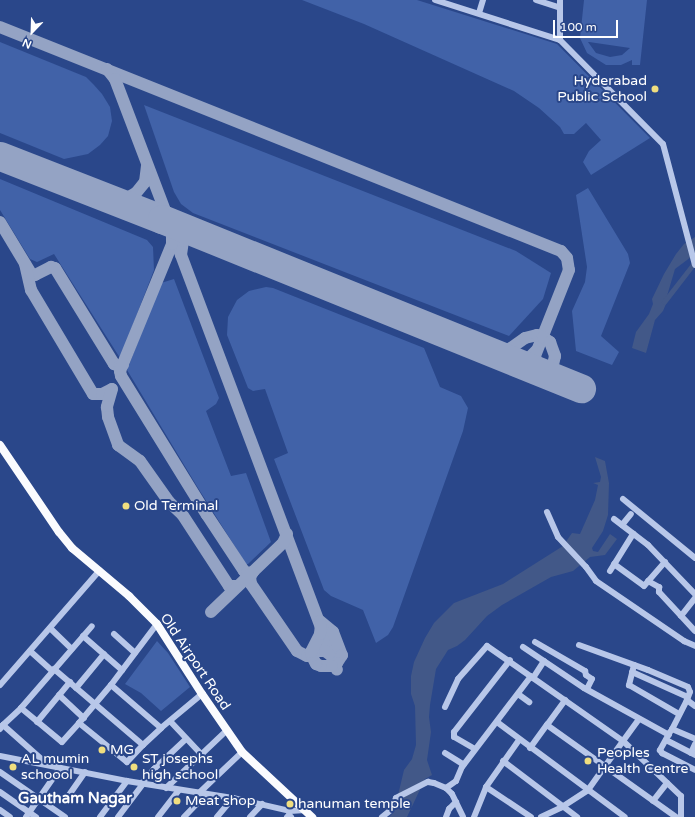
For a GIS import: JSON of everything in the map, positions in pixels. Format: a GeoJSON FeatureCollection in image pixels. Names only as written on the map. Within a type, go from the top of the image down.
{"type":"FeatureCollection","features":[{"type":"Feature","properties":{"kind":"main road","name":"Old Airport Road"},"geometry":{"type":"LineString","coordinates":[[0,445],[59,532],[72,548],[100,570],[157,624],[226,732],[242,752],[312,817]]}},
{"type":"Feature","properties":{"kind":"street"},"geometry":{"type":"LineString","coordinates":[[435,0],[560,40],[663,144],[695,265]]}},
{"type":"Feature","properties":{"kind":"street"},"geometry":{"type":"LineString","coordinates":[[479,13],[483,0]]}},
{"type":"Feature","properties":{"kind":"street"},"geometry":{"type":"LineString","coordinates":[[536,0],[560,8]]}},
{"type":"Feature","properties":{"kind":"street"},"geometry":{"type":"LineString","coordinates":[[560,0],[560,40]]}},
{"type":"Feature","properties":{"kind":"street"},"geometry":{"type":"LineString","coordinates":[[623,499],[695,558]]}},
{"type":"Feature","properties":{"kind":"street"},"geometry":{"type":"LineString","coordinates":[[547,512],[558,537],[586,567],[596,581],[684,641],[695,646]]}},
{"type":"Feature","properties":{"kind":"street"},"geometry":{"type":"LineString","coordinates":[[622,525],[631,514]]}},
{"type":"Feature","properties":{"kind":"street"},"geometry":{"type":"LineString","coordinates":[[614,519],[665,562],[695,594]]}},
{"type":"Feature","properties":{"kind":"street"},"geometry":{"type":"LineString","coordinates":[[610,571],[633,534]]}},
{"type":"Feature","properties":{"kind":"street"},"geometry":{"type":"LineString","coordinates":[[614,564],[644,586],[665,562]]}},
{"type":"Feature","properties":{"kind":"street"},"geometry":{"type":"LineString","coordinates":[[0,685],[100,570]]}},
{"type":"Feature","properties":{"kind":"street"},"geometry":{"type":"LineString","coordinates":[[648,581],[659,587],[659,592],[695,631]]}},
{"type":"Feature","properties":{"kind":"street"},"geometry":{"type":"LineString","coordinates":[[680,616],[695,598]]}},
{"type":"Feature","properties":{"kind":"street"},"geometry":{"type":"LineString","coordinates":[[21,708],[62,742],[96,704],[157,624]]}},
{"type":"Feature","properties":{"kind":"street"},"geometry":{"type":"LineString","coordinates":[[49,766],[2,727],[21,708],[92,626]]}},
{"type":"Feature","properties":{"kind":"street"},"geometry":{"type":"LineString","coordinates":[[50,628],[72,649]]}},
{"type":"Feature","properties":{"kind":"street"},"geometry":{"type":"LineString","coordinates":[[114,634],[135,653]]}},
{"type":"Feature","properties":{"kind":"street"},"geometry":{"type":"LineString","coordinates":[[83,636],[122,670]]}},
{"type":"Feature","properties":{"kind":"street"},"geometry":{"type":"LineString","coordinates":[[535,642],[585,671],[586,675],[592,679],[587,689]]}},
{"type":"Feature","properties":{"kind":"street"},"geometry":{"type":"LineString","coordinates":[[579,645],[686,686],[690,692],[688,698],[660,750],[662,753],[695,770]]}},
{"type":"Feature","properties":{"kind":"street"},"geometry":{"type":"LineString","coordinates":[[445,707],[458,679],[487,646],[510,660],[623,741],[681,796],[681,817]]}},
{"type":"Feature","properties":{"kind":"street"},"geometry":{"type":"LineString","coordinates":[[523,647],[587,689],[669,735],[693,754],[695,744]]}},
{"type":"Feature","properties":{"kind":"street"},"geometry":{"type":"LineString","coordinates":[[30,651],[70,682],[143,745]]}},
{"type":"Feature","properties":{"kind":"street"},"geometry":{"type":"LineString","coordinates":[[76,688],[104,654]]}},
{"type":"Feature","properties":{"kind":"street"},"geometry":{"type":"LineString","coordinates":[[475,749],[454,737],[454,732],[510,660]]}},
{"type":"Feature","properties":{"kind":"street"},"geometry":{"type":"LineString","coordinates":[[446,788],[456,781],[464,765],[475,749],[544,661]]}},
{"type":"Feature","properties":{"kind":"street"},"geometry":{"type":"LineString","coordinates":[[634,665],[629,685],[679,714]]}},
{"type":"Feature","properties":{"kind":"street"},"geometry":{"type":"LineString","coordinates":[[632,672],[688,698],[695,706]]}},
{"type":"Feature","properties":{"kind":"street"},"geometry":{"type":"LineString","coordinates":[[37,722],[70,682]]}},
{"type":"Feature","properties":{"kind":"street"},"geometry":{"type":"LineString","coordinates":[[111,685],[161,728]]}},
{"type":"Feature","properties":{"kind":"street"},"geometry":{"type":"LineString","coordinates":[[79,723],[127,762],[161,728],[202,694]]}},
{"type":"Feature","properties":{"kind":"street"},"geometry":{"type":"LineString","coordinates":[[518,694],[529,702]]}},
{"type":"Feature","properties":{"kind":"street"},"geometry":{"type":"LineString","coordinates":[[59,695],[84,718]]}},
{"type":"Feature","properties":{"kind":"street"},"geometry":{"type":"LineString","coordinates":[[530,748],[565,700]]}},
{"type":"Feature","properties":{"kind":"street"},"geometry":{"type":"LineString","coordinates":[[541,817],[562,807],[588,790],[639,719]]}},
{"type":"Feature","properties":{"kind":"street"},"geometry":{"type":"LineString","coordinates":[[170,722],[202,755]]}},
{"type":"Feature","properties":{"kind":"street"},"geometry":{"type":"LineString","coordinates":[[497,722],[519,740],[625,817]]}},
{"type":"Feature","properties":{"kind":"street"},"geometry":{"type":"LineString","coordinates":[[547,725],[676,817]]}},
{"type":"Feature","properties":{"kind":"street"},"geometry":{"type":"LineString","coordinates":[[166,788],[226,732]]}},
{"type":"Feature","properties":{"kind":"street"},"geometry":{"type":"LineString","coordinates":[[669,735],[695,739]]}},
{"type":"Feature","properties":{"kind":"street"},"geometry":{"type":"LineString","coordinates":[[118,817],[154,768],[186,739]]}},
{"type":"Feature","properties":{"kind":"street"},"geometry":{"type":"LineString","coordinates":[[477,816],[486,787],[519,740]]}},
{"type":"Feature","properties":{"kind":"street"},"geometry":{"type":"LineString","coordinates":[[184,817],[202,794],[242,752]]}},
{"type":"Feature","properties":{"kind":"street"},"geometry":{"type":"LineString","coordinates":[[445,753],[464,765]]}},
{"type":"Feature","properties":{"kind":"street"},"geometry":{"type":"LineString","coordinates":[[0,757],[142,784],[233,798],[262,804],[289,815],[305,810]]}},
{"type":"Feature","properties":{"kind":"street"},"geometry":{"type":"LineString","coordinates":[[503,761],[577,817]]}},
{"type":"Feature","properties":{"kind":"street"},"geometry":{"type":"LineString","coordinates":[[28,815],[60,768]]}},
{"type":"Feature","properties":{"kind":"street"},"geometry":{"type":"LineString","coordinates":[[0,772],[64,817]]}},
{"type":"Feature","properties":{"kind":"street"},"geometry":{"type":"LineString","coordinates":[[69,795],[85,772]]}},
{"type":"Feature","properties":{"kind":"street"},"geometry":{"type":"LineString","coordinates":[[100,817],[126,781]]}},
{"type":"Feature","properties":{"kind":"street"},"geometry":{"type":"LineString","coordinates":[[382,817],[391,810],[396,798],[428,782],[446,788],[456,802],[463,817]]}},
{"type":"Feature","properties":{"kind":"street"},"geometry":{"type":"LineString","coordinates":[[652,801],[667,783]]}},
{"type":"Feature","properties":{"kind":"street"},"geometry":{"type":"LineString","coordinates":[[486,787],[531,817]]}},
{"type":"Feature","properties":{"kind":"street"},"geometry":{"type":"LineString","coordinates":[[158,817],[179,790]]}},
{"type":"Feature","properties":{"kind":"street"},"geometry":{"type":"LineString","coordinates":[[0,792],[28,815],[36,817]]}},
{"type":"Feature","properties":{"kind":"street"},"geometry":{"type":"LineString","coordinates":[[217,817],[233,798]]}},
{"type":"Feature","properties":{"kind":"street"},"geometry":{"type":"LineString","coordinates":[[446,817],[449,809],[456,802]]}},
{"type":"Feature","properties":{"kind":"street"},"geometry":{"type":"LineString","coordinates":[[250,817],[262,804]]}},
{"type":"Feature","properties":{"kind":"street"},"geometry":{"type":"LineString","coordinates":[[0,810],[10,817]]}},
{"type":"Feature","properties":{"kind":"shaded area"},"geometry":{"type":"Polygon","coordinates":[[[302,0],[417,0],[557,44],[650,138],[591,175],[583,162],[589,151],[601,140],[586,123],[574,134],[564,134],[560,127],[539,108],[514,91],[364,24],[302,0]]]}},
{"type":"Feature","properties":{"kind":"shaded area"},"geometry":{"type":"Polygon","coordinates":[[[584,0],[647,0],[640,65],[632,65],[632,60],[621,65],[606,65],[587,53],[580,38],[584,0]],[[588,42],[596,53],[610,57],[622,55],[630,48],[588,42]]]}},
{"type":"Feature","properties":{"kind":"shaded area"},"geometry":{"type":"Polygon","coordinates":[[[0,42],[86,77],[94,85],[110,107],[112,121],[108,136],[100,145],[88,154],[64,159],[0,133],[0,42]]]}},
{"type":"Feature","properties":{"kind":"shaded area"},"geometry":{"type":"Polygon","coordinates":[[[144,105],[516,251],[551,273],[543,299],[509,336],[193,213],[181,204],[174,192],[144,105]]]}},
{"type":"Feature","properties":{"kind":"shaded area"},"geometry":{"type":"Polygon","coordinates":[[[0,179],[147,240],[153,247],[154,270],[120,358],[54,254],[37,262],[30,259],[0,210],[0,179]]]}},
{"type":"Feature","properties":{"kind":"shaded area"},"geometry":{"type":"Polygon","coordinates":[[[588,188],[628,254],[630,263],[601,336],[619,352],[612,365],[576,351],[572,311],[585,282],[587,267],[576,195],[588,188]]]}},
{"type":"Feature","properties":{"kind":"shaded area"},"geometry":{"type":"Polygon","coordinates":[[[695,237],[695,254],[675,269],[667,296],[668,299],[663,311],[655,320],[646,353],[632,348],[636,332],[649,314],[653,304],[652,299],[664,274],[684,244],[695,237]]]}},
{"type":"Feature","properties":{"kind":"shaded area"},"geometry":{"type":"Polygon","coordinates":[[[174,279],[219,398],[216,404],[206,411],[231,476],[246,473],[271,542],[248,564],[246,564],[198,488],[127,370],[161,283],[174,279]]]}},
{"type":"Feature","properties":{"kind":"shaded area"},"geometry":{"type":"Polygon","coordinates":[[[266,287],[273,288],[424,348],[440,387],[461,396],[468,408],[463,431],[393,627],[388,635],[376,643],[363,610],[331,596],[324,590],[274,459],[288,453],[265,389],[253,391],[248,388],[227,335],[228,317],[237,300],[249,291],[266,287]]]}},
{"type":"Feature","properties":{"kind":"shaded area"},"geometry":{"type":"Polygon","coordinates":[[[595,457],[605,461],[609,483],[608,515],[603,531],[592,548],[593,551],[598,552],[610,534],[617,539],[605,555],[590,557],[573,571],[551,577],[502,605],[487,616],[465,640],[448,650],[436,669],[430,705],[429,717],[431,732],[427,760],[432,775],[425,779],[407,817],[389,817],[394,812],[404,770],[412,759],[416,745],[415,706],[411,694],[411,676],[414,662],[425,638],[434,623],[454,603],[503,584],[563,546],[572,533],[580,534],[595,500],[598,485],[593,483],[600,482],[601,477],[595,457]]]}},
{"type":"Feature","properties":{"kind":"shaded area"},"geometry":{"type":"Polygon","coordinates":[[[157,641],[168,653],[190,687],[161,711],[141,693],[125,684],[157,641]]]}},
{"type":"Feature","properties":{"kind":"waterway"},"geometry":{"type":"LineString","coordinates":[[664,302],[695,262]]}},
{"type":"Feature","properties":{"kind":"taxiway"},"geometry":{"type":"LineString","coordinates":[[0,27],[561,251],[567,258],[569,270],[535,356],[537,365],[544,374]]}},
{"type":"Feature","properties":{"kind":"taxiway"},"geometry":{"type":"LineString","coordinates":[[107,69],[115,79],[167,216],[174,224]]}},
{"type":"Feature","properties":{"kind":"taxiway"},"geometry":{"type":"LineString","coordinates":[[114,200],[122,201],[136,193],[145,182],[147,166]]}},
{"type":"Feature","properties":{"kind":"taxiway"},"geometry":{"type":"LineString","coordinates":[[162,219],[170,227],[175,239],[337,669]]}},
{"type":"Feature","properties":{"kind":"taxiway"},"geometry":{"type":"LineString","coordinates":[[0,222],[32,275],[51,267],[55,268],[114,364],[120,366],[123,365]]}},
{"type":"Feature","properties":{"kind":"taxiway"},"geometry":{"type":"LineString","coordinates":[[120,371],[172,244],[172,233]]}},
{"type":"Feature","properties":{"kind":"taxiway"},"geometry":{"type":"LineString","coordinates":[[181,255],[183,241],[193,236],[202,235]]}},
{"type":"Feature","properties":{"kind":"taxiway"},"geometry":{"type":"LineString","coordinates":[[25,264],[31,290],[93,394],[102,394],[112,389],[107,407],[108,417],[118,445],[140,461],[169,502],[182,514],[229,586],[237,586]]}},
{"type":"Feature","properties":{"kind":"taxiway"},"geometry":{"type":"LineString","coordinates":[[489,351],[501,352],[508,350],[525,338],[537,335],[550,342],[555,356],[553,365],[549,370],[543,374],[533,376],[524,373],[492,352]]}},
{"type":"Feature","properties":{"kind":"taxiway"},"geometry":{"type":"LineString","coordinates":[[514,361],[527,360],[536,351]]}},
{"type":"Feature","properties":{"kind":"taxiway"},"geometry":{"type":"LineString","coordinates":[[120,371],[121,376],[207,515],[244,571],[247,573],[253,572]]}},
{"type":"Feature","properties":{"kind":"taxiway"},"geometry":{"type":"LineString","coordinates":[[211,612],[283,543],[287,534]]}},
{"type":"Feature","properties":{"kind":"taxiway"},"geometry":{"type":"LineString","coordinates":[[253,572],[250,577],[251,584],[297,651],[307,656],[318,651],[325,651],[333,657]]}},
{"type":"Feature","properties":{"kind":"taxiway"},"geometry":{"type":"LineString","coordinates":[[320,621],[333,632],[342,655],[337,663],[332,666],[321,666],[316,664],[312,656],[311,652],[320,634],[321,625]]}},
{"type":"Feature","properties":{"kind":"runway"},"geometry":{"type":"LineString","coordinates":[[0,156],[162,219],[581,388]]}},
{"type":"Feature","properties":{"kind":"place","name":"Hyderabad Public School"},"geometry":{"type":"Point","coordinates":[655,89]}},
{"type":"Feature","properties":{"kind":"place","name":"Old Terminal"},"geometry":{"type":"Point","coordinates":[126,506]}},
{"type":"Feature","properties":{"kind":"place","name":"MG"},"geometry":{"type":"Point","coordinates":[102,750]}},
{"type":"Feature","properties":{"kind":"place","name":"Peoples Health Centre"},"geometry":{"type":"Point","coordinates":[588,761]}},
{"type":"Feature","properties":{"kind":"place","name":"AL mumin schoool"},"geometry":{"type":"Point","coordinates":[13,767]}},
{"type":"Feature","properties":{"kind":"place","name":"ST josephs high school"},"geometry":{"type":"Point","coordinates":[134,767]}},
{"type":"Feature","properties":{"kind":"place","name":"Meat shop"},"geometry":{"type":"Point","coordinates":[177,801]}},
{"type":"Feature","properties":{"kind":"place","name":"hanuman temple"},"geometry":{"type":"Point","coordinates":[290,804]}},
{"type":"Feature","properties":{"kind":"district","name":"Gautham Nagar"},"geometry":{"type":"Point","coordinates":[75,799]}}]}
